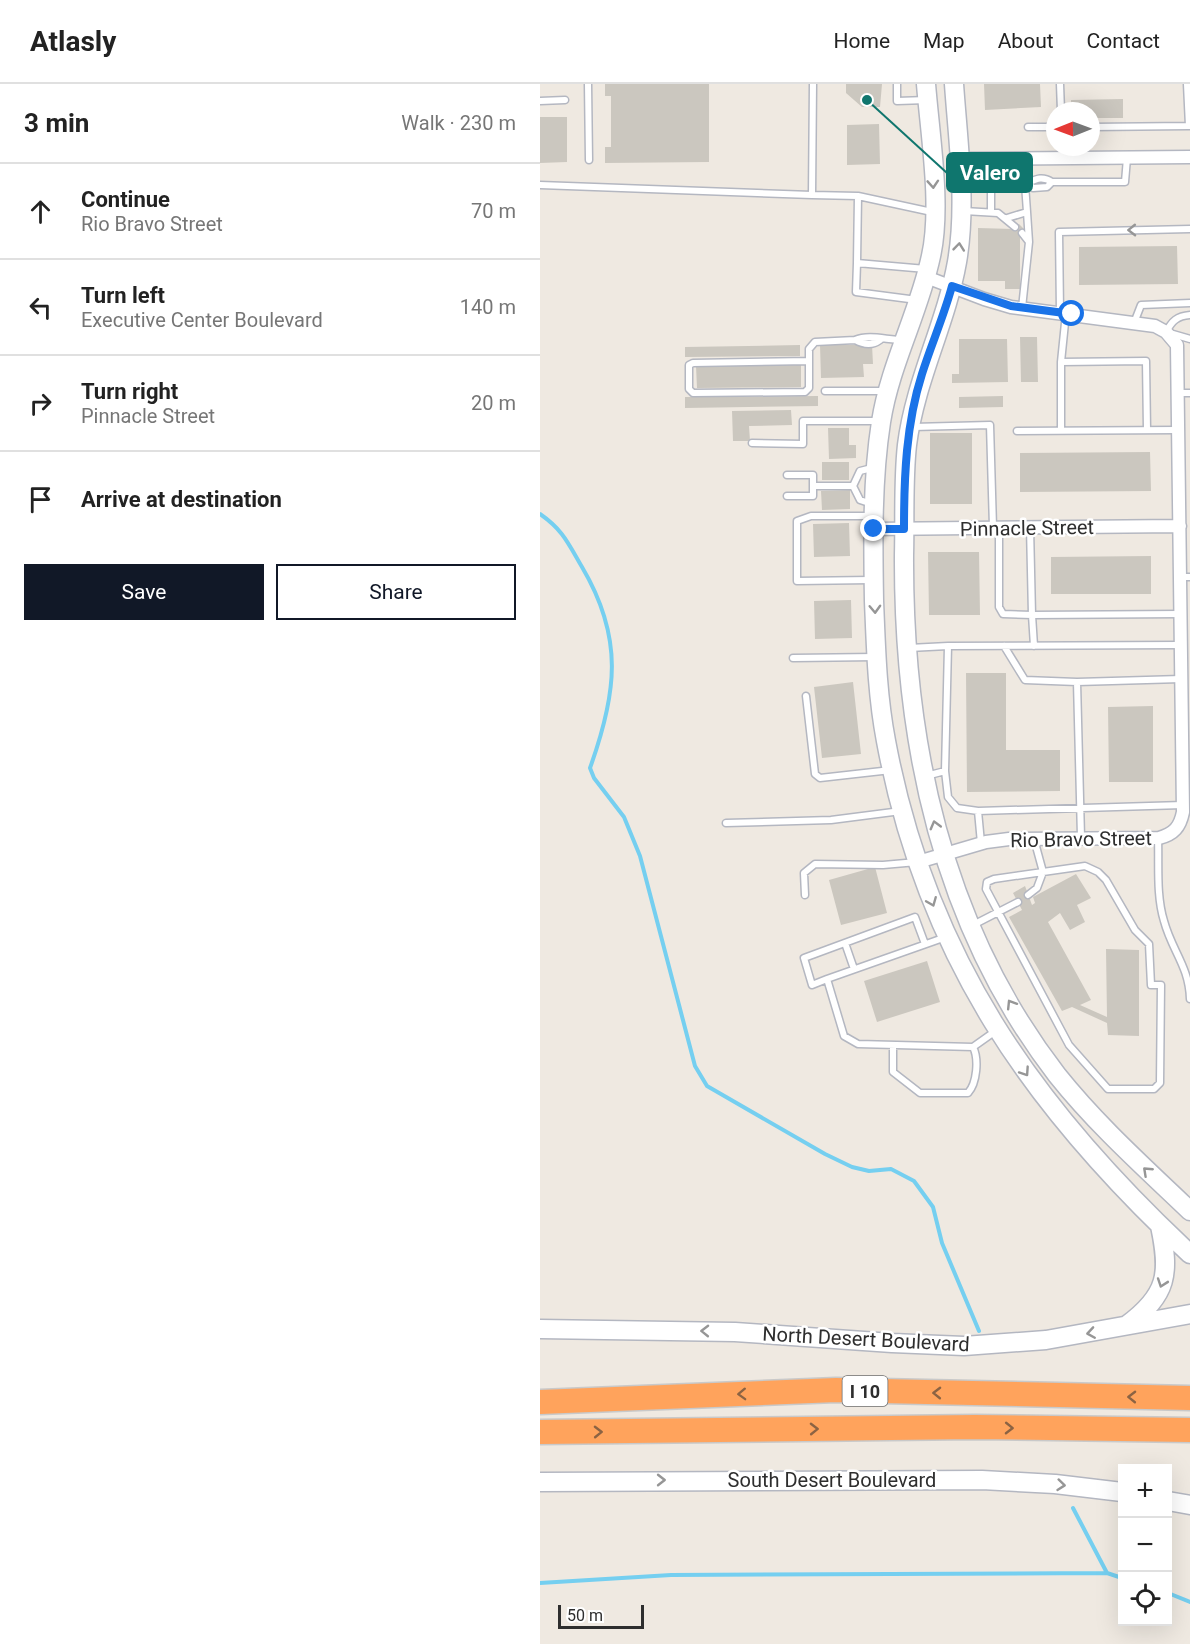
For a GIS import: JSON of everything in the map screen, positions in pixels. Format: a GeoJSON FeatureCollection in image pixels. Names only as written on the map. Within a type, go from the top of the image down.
{"type":"FeatureCollection","features":[{"type":"Feature","properties":{"kind":"highway","name":"I 10"},"geometry":{"type":"LineString","coordinates":[[540,1402],[836,1390],[1190,1398]]}},
{"type":"Feature","properties":{"kind":"highway","name":"I 10"},"geometry":{"type":"LineString","coordinates":[[540,1432],[975,1427],[1190,1430]]}},
{"type":"Feature","properties":{"kind":"main road"},"geometry":{"type":"LineString","coordinates":[[954,84],[961,211],[958,252],[952,286],[922,375],[910,428],[904,482],[906,648],[913,723],[923,777],[943,853],[970,927],[1006,997],[1083,1106],[1190,1211]]}},
{"type":"Feature","properties":{"kind":"main road"},"geometry":{"type":"LineString","coordinates":[[927,92],[935,212],[934,236],[927,273],[903,340],[888,392],[881,421],[876,468],[874,580],[876,657],[881,706],[892,770],[918,862],[946,936],[965,977],[1010,1048],[1064,1124],[1160,1226],[1190,1254]]}},
{"type":"Feature","properties":{"kind":"main road"},"geometry":{"type":"LineString","coordinates":[[1010,1048],[1030,1034]]}},
{"type":"Feature","properties":{"kind":"main road"},"geometry":{"type":"LineString","coordinates":[[1125,1327],[1149,1308],[1165,1278],[1166,1253],[1160,1226]]}},
{"type":"Feature","properties":{"kind":"main road","name":"North Desert Boulevard"},"geometry":{"type":"LineString","coordinates":[[540,1329],[735,1332],[892,1344],[964,1346],[1046,1340],[1190,1314]]}},
{"type":"Feature","properties":{"kind":"main road","name":"South Desert Boulevard"},"geometry":{"type":"LineString","coordinates":[[540,1482],[982,1480],[1055,1484],[1118,1492]]}},
{"type":"Feature","properties":{"kind":"main road"},"geometry":{"type":"LineString","coordinates":[[1172,1502],[1190,1505]]}},
{"type":"Feature","properties":{"kind":"street"},"geometry":{"type":"LineString","coordinates":[[958,159],[1190,158]]}},
{"type":"Feature","properties":{"kind":"street"},"geometry":{"type":"LineString","coordinates":[[927,273],[984,299],[1022,308],[1155,326],[1166,332]]}},
{"type":"Feature","properties":{"kind":"street","name":"Rio Bravo Street"},"geometry":{"type":"LineString","coordinates":[[918,862],[981,843],[1034,838],[1158,838],[1170,835],[1182,821],[1185,577],[1180,526],[1185,477],[1180,429],[1185,393],[1179,350],[1174,339],[1166,332]]}},
{"type":"Feature","properties":{"kind":"street","name":"Pinnacle Street"},"geometry":{"type":"LineString","coordinates":[[875,517],[904,529],[1180,526]]}},
{"type":"Feature","properties":{"kind":"lane"},"geometry":{"type":"LineString","coordinates":[[588,84],[589,160]]}},
{"type":"Feature","properties":{"kind":"lane"},"geometry":{"type":"LineString","coordinates":[[812,195],[813,84]]}},
{"type":"Feature","properties":{"kind":"lane"},"geometry":{"type":"LineString","coordinates":[[897,84],[897,101],[927,92]]}},
{"type":"Feature","properties":{"kind":"lane"},"geometry":{"type":"LineString","coordinates":[[1060,84],[1061,102]]}},
{"type":"Feature","properties":{"kind":"lane"},"geometry":{"type":"LineString","coordinates":[[1100,127],[1190,126],[1187,84]]}},
{"type":"Feature","properties":{"kind":"lane"},"geometry":{"type":"LineString","coordinates":[[540,101],[565,100]]}},
{"type":"Feature","properties":{"kind":"lane"},"geometry":{"type":"LineString","coordinates":[[1028,127],[1046,127]]}},
{"type":"Feature","properties":{"kind":"lane"},"geometry":{"type":"LineString","coordinates":[[1022,308],[1029,243],[1025,158]]}},
{"type":"Feature","properties":{"kind":"lane"},"geometry":{"type":"LineString","coordinates":[[1027,183],[1033,188],[1047,187],[1052,182],[1125,182],[1126,158]]}},
{"type":"Feature","properties":{"kind":"lane"},"geometry":{"type":"LineString","coordinates":[[991,184],[991,212]]}},
{"type":"Feature","properties":{"kind":"lane"},"geometry":{"type":"LineString","coordinates":[[540,185],[858,196],[917,211],[935,212]]}},
{"type":"Feature","properties":{"kind":"lane"},"geometry":{"type":"LineString","coordinates":[[858,196],[856,292],[918,300]]}},
{"type":"Feature","properties":{"kind":"lane"},"geometry":{"type":"LineString","coordinates":[[961,211],[991,212],[1008,218],[1015,227]]}},
{"type":"Feature","properties":{"kind":"lane"},"geometry":{"type":"LineString","coordinates":[[1008,218],[1027,212]]}},
{"type":"Feature","properties":{"kind":"lane"},"geometry":{"type":"LineString","coordinates":[[1062,430],[1063,312],[1059,232],[1190,229]]}},
{"type":"Feature","properties":{"kind":"lane"},"geometry":{"type":"LineString","coordinates":[[1022,233],[1029,243]]}},
{"type":"Feature","properties":{"kind":"lane"},"geometry":{"type":"LineString","coordinates":[[857,263],[927,273]]}},
{"type":"Feature","properties":{"kind":"lane"},"geometry":{"type":"LineString","coordinates":[[1134,323],[1141,305],[1190,303]]}},
{"type":"Feature","properties":{"kind":"lane"},"geometry":{"type":"LineString","coordinates":[[1190,315],[1172,321],[1166,332],[1190,339]]}},
{"type":"Feature","properties":{"kind":"lane"},"geometry":{"type":"LineString","coordinates":[[809,360],[693,363],[689,365],[689,389],[693,393],[805,392],[809,388],[809,360],[809,349],[815,342],[874,337],[880,340],[903,340]]}},
{"type":"Feature","properties":{"kind":"lane"},"geometry":{"type":"LineString","coordinates":[[1061,362],[1146,361],[1147,430]]}},
{"type":"Feature","properties":{"kind":"lane"},"geometry":{"type":"LineString","coordinates":[[825,391],[888,392]]}},
{"type":"Feature","properties":{"kind":"lane"},"geometry":{"type":"LineString","coordinates":[[752,443],[803,444],[803,421],[881,421]]}},
{"type":"Feature","properties":{"kind":"lane"},"geometry":{"type":"LineString","coordinates":[[910,428],[990,425],[999,607],[1003,614],[1032,615],[1184,608]]}},
{"type":"Feature","properties":{"kind":"lane"},"geometry":{"type":"LineString","coordinates":[[1017,430],[1180,429]]}},
{"type":"Feature","properties":{"kind":"lane"},"geometry":{"type":"LineString","coordinates":[[853,486],[860,471],[876,468]]}},
{"type":"Feature","properties":{"kind":"lane"},"geometry":{"type":"LineString","coordinates":[[787,475],[813,475],[813,496],[787,496]]}},
{"type":"Feature","properties":{"kind":"lane"},"geometry":{"type":"LineString","coordinates":[[813,486],[853,486]]}},
{"type":"Feature","properties":{"kind":"lane"},"geometry":{"type":"LineString","coordinates":[[853,486],[860,500],[875,517]]}},
{"type":"Feature","properties":{"kind":"lane"},"geometry":{"type":"LineString","coordinates":[[874,580],[797,581],[797,521],[811,516],[875,517]]}},
{"type":"Feature","properties":{"kind":"lane"},"geometry":{"type":"LineString","coordinates":[[1030,528],[1034,646]]}},
{"type":"Feature","properties":{"kind":"lane"},"geometry":{"type":"LineString","coordinates":[[906,648],[1184,641]]}},
{"type":"Feature","properties":{"kind":"lane"},"geometry":{"type":"LineString","coordinates":[[948,646],[945,771],[948,797],[957,808],[978,811],[1183,805]]}},
{"type":"Feature","properties":{"kind":"lane"},"geometry":{"type":"LineString","coordinates":[[1004,646],[1025,680],[1182,679]]}},
{"type":"Feature","properties":{"kind":"lane"},"geometry":{"type":"LineString","coordinates":[[793,658],[876,657]]}},
{"type":"Feature","properties":{"kind":"lane"},"geometry":{"type":"LineString","coordinates":[[1077,681],[1081,837]]}},
{"type":"Feature","properties":{"kind":"lane"},"geometry":{"type":"LineString","coordinates":[[806,696],[815,774],[820,778],[892,770]]}},
{"type":"Feature","properties":{"kind":"lane"},"geometry":{"type":"LineString","coordinates":[[923,777],[945,771]]}},
{"type":"Feature","properties":{"kind":"lane"},"geometry":{"type":"LineString","coordinates":[[726,823],[831,820],[902,810]]}},
{"type":"Feature","properties":{"kind":"lane"},"geometry":{"type":"LineString","coordinates":[[978,811],[981,843]]}},
{"type":"Feature","properties":{"kind":"lane"},"geometry":{"type":"LineString","coordinates":[[1028,895],[1037,888],[1043,872],[1034,838]]}},
{"type":"Feature","properties":{"kind":"lane"},"geometry":{"type":"LineString","coordinates":[[1158,838],[1160,904],[1164,923],[1190,979],[1190,999]]}},
{"type":"Feature","properties":{"kind":"lane"},"geometry":{"type":"LineString","coordinates":[[805,895],[804,873],[815,864],[883,865],[918,862]]}},
{"type":"Feature","properties":{"kind":"lane"},"geometry":{"type":"LineString","coordinates":[[1085,866],[1098,872],[1106,880],[1135,930],[1149,944],[1150,985],[1161,986],[1160,1083],[1154,1089],[1108,1089],[1078,1058],[986,889],[987,882],[1043,872],[1085,866]]}},
{"type":"Feature","properties":{"kind":"lane"},"geometry":{"type":"LineString","coordinates":[[970,927],[1018,902]]}},
{"type":"Feature","properties":{"kind":"lane"},"geometry":{"type":"LineString","coordinates":[[925,944],[915,917],[804,958],[812,985],[854,969],[925,944],[946,936]]}},
{"type":"Feature","properties":{"kind":"lane"},"geometry":{"type":"LineString","coordinates":[[845,943],[854,969]]}},
{"type":"Feature","properties":{"kind":"lane"},"geometry":{"type":"LineString","coordinates":[[827,979],[844,1036],[858,1044],[973,1047],[998,1030]]}},
{"type":"Feature","properties":{"kind":"lane"},"geometry":{"type":"LineString","coordinates":[[893,1045],[893,1072],[920,1093],[968,1093],[975,1085],[973,1047]]}},
{"type":"Feature","properties":{"kind":"building"},"geometry":{"type":"Polygon","coordinates":[[[605,84],[709,84],[709,162],[605,163],[605,147],[611,147],[611,96],[605,96],[605,84]]]}},
{"type":"Feature","properties":{"kind":"building"},"geometry":{"type":"Polygon","coordinates":[[[846,84],[882,84],[880,107],[862,107],[846,93],[846,84]]]}},
{"type":"Feature","properties":{"kind":"building"},"geometry":{"type":"Polygon","coordinates":[[[984,84],[1040,84],[1041,107],[985,110],[984,84]]]}},
{"type":"Feature","properties":{"kind":"building"},"geometry":{"type":"Polygon","coordinates":[[[1123,99],[1123,118],[1100,118],[1100,102],[1071,102],[1071,100],[1123,99]]]}},
{"type":"Feature","properties":{"kind":"building"},"geometry":{"type":"Polygon","coordinates":[[[540,117],[567,117],[567,162],[540,163],[540,117]]]}},
{"type":"Feature","properties":{"kind":"building"},"geometry":{"type":"Polygon","coordinates":[[[879,124],[880,164],[847,165],[847,125],[879,124]]]}},
{"type":"Feature","properties":{"kind":"building"},"geometry":{"type":"Polygon","coordinates":[[[1019,224],[1025,230],[1020,235],[1020,289],[1005,289],[1005,281],[978,281],[978,228],[1013,229],[1019,224]]]}},
{"type":"Feature","properties":{"kind":"building"},"geometry":{"type":"Polygon","coordinates":[[[1177,246],[1178,284],[1079,285],[1079,247],[1177,246]]]}},
{"type":"Feature","properties":{"kind":"building"},"geometry":{"type":"Polygon","coordinates":[[[1020,337],[1037,337],[1038,382],[1021,382],[1020,337]]]}},
{"type":"Feature","properties":{"kind":"building"},"geometry":{"type":"Polygon","coordinates":[[[959,339],[1007,339],[1008,382],[952,383],[952,374],[959,374],[959,339]]]}},
{"type":"Feature","properties":{"kind":"building"},"geometry":{"type":"Polygon","coordinates":[[[800,345],[800,356],[685,357],[685,347],[800,345]]]}},
{"type":"Feature","properties":{"kind":"building"},"geometry":{"type":"Polygon","coordinates":[[[820,345],[872,345],[873,364],[863,364],[864,377],[821,378],[820,345]]]}},
{"type":"Feature","properties":{"kind":"building"},"geometry":{"type":"Polygon","coordinates":[[[801,365],[801,387],[697,388],[696,366],[801,365]]]}},
{"type":"Feature","properties":{"kind":"building"},"geometry":{"type":"Polygon","coordinates":[[[818,396],[818,406],[685,408],[685,397],[818,396]]]}},
{"type":"Feature","properties":{"kind":"building"},"geometry":{"type":"Polygon","coordinates":[[[1003,396],[1003,407],[959,408],[959,397],[1003,396]]]}},
{"type":"Feature","properties":{"kind":"building"},"geometry":{"type":"Polygon","coordinates":[[[791,410],[792,425],[749,426],[750,441],[733,441],[732,411],[791,410]]]}},
{"type":"Feature","properties":{"kind":"building"},"geometry":{"type":"Polygon","coordinates":[[[828,428],[849,428],[849,445],[856,445],[856,458],[829,459],[828,428]]]}},
{"type":"Feature","properties":{"kind":"building"},"geometry":{"type":"Polygon","coordinates":[[[930,433],[972,433],[972,504],[930,504],[930,433]]]}},
{"type":"Feature","properties":{"kind":"building"},"geometry":{"type":"Polygon","coordinates":[[[1150,452],[1151,491],[1020,492],[1020,453],[1150,452]]]}},
{"type":"Feature","properties":{"kind":"building"},"geometry":{"type":"Polygon","coordinates":[[[822,462],[849,462],[849,480],[822,480],[822,462]]]}},
{"type":"Feature","properties":{"kind":"building"},"geometry":{"type":"Polygon","coordinates":[[[850,490],[850,509],[822,510],[821,491],[850,490]]]}},
{"type":"Feature","properties":{"kind":"building"},"geometry":{"type":"Polygon","coordinates":[[[849,523],[850,556],[814,557],[813,524],[849,523]]]}},
{"type":"Feature","properties":{"kind":"building"},"geometry":{"type":"Polygon","coordinates":[[[928,552],[979,552],[980,615],[929,615],[928,552]]]}},
{"type":"Feature","properties":{"kind":"building"},"geometry":{"type":"Polygon","coordinates":[[[1151,556],[1151,594],[1051,594],[1051,557],[1151,556]]]}},
{"type":"Feature","properties":{"kind":"building"},"geometry":{"type":"Polygon","coordinates":[[[851,600],[852,638],[815,639],[814,601],[851,600]]]}},
{"type":"Feature","properties":{"kind":"building"},"geometry":{"type":"Polygon","coordinates":[[[966,673],[1006,673],[1006,750],[1060,750],[1060,791],[967,792],[966,673]]]}},
{"type":"Feature","properties":{"kind":"building"},"geometry":{"type":"Polygon","coordinates":[[[853,682],[861,754],[822,758],[814,687],[853,682]]]}},
{"type":"Feature","properties":{"kind":"building"},"geometry":{"type":"Polygon","coordinates":[[[1153,706],[1153,782],[1109,782],[1108,707],[1153,706]]]}},
{"type":"Feature","properties":{"kind":"building"},"geometry":{"type":"Polygon","coordinates":[[[875,867],[887,913],[841,925],[829,880],[875,867]]]}},
{"type":"Feature","properties":{"kind":"building"},"geometry":{"type":"Polygon","coordinates":[[[1076,874],[1091,898],[1077,905],[1085,922],[1070,930],[1060,913],[1048,922],[1091,1000],[1080,1005],[1107,1017],[1106,949],[1139,950],[1139,1036],[1108,1035],[1107,1023],[1072,1007],[1062,1011],[1009,917],[1022,910],[1013,893],[1025,886],[1032,905],[1035,903],[1033,897],[1076,874]]]}},
{"type":"Feature","properties":{"kind":"building"},"geometry":{"type":"Polygon","coordinates":[[[927,961],[940,1002],[877,1022],[864,981],[927,961]]]}},
{"type":"Feature","properties":{"kind":"waterway"},"geometry":{"type":"LineString","coordinates":[[540,514],[560,531],[569,544],[596,593],[605,618],[612,666],[610,690],[606,715],[590,768],[594,778],[624,817],[640,856],[695,1066],[707,1086],[825,1154],[852,1167],[869,1171],[891,1169],[914,1181],[933,1207],[942,1243],[979,1331]]}},
{"type":"Feature","properties":{"kind":"waterway"},"geometry":{"type":"LineString","coordinates":[[1073,1508],[1107,1573],[1118,1577]]}},
{"type":"Feature","properties":{"kind":"waterway"},"geometry":{"type":"LineString","coordinates":[[540,1583],[671,1575],[1107,1573]]}},
{"type":"Feature","properties":{"kind":"waterway"},"geometry":{"type":"LineString","coordinates":[[1172,1595],[1190,1602]]}},
{"type":"Feature","properties":{"kind":"place","name":"Valero"},"geometry":{"type":"Point","coordinates":[867,100]}},
{"type":"Feature","properties":{"kind":"route"},"geometry":{"type":"LineString","coordinates":[[874,529],[904,529],[904,482],[912,418],[922,375],[952,286],[960,291],[1011,306],[1072,314]]}}]}
